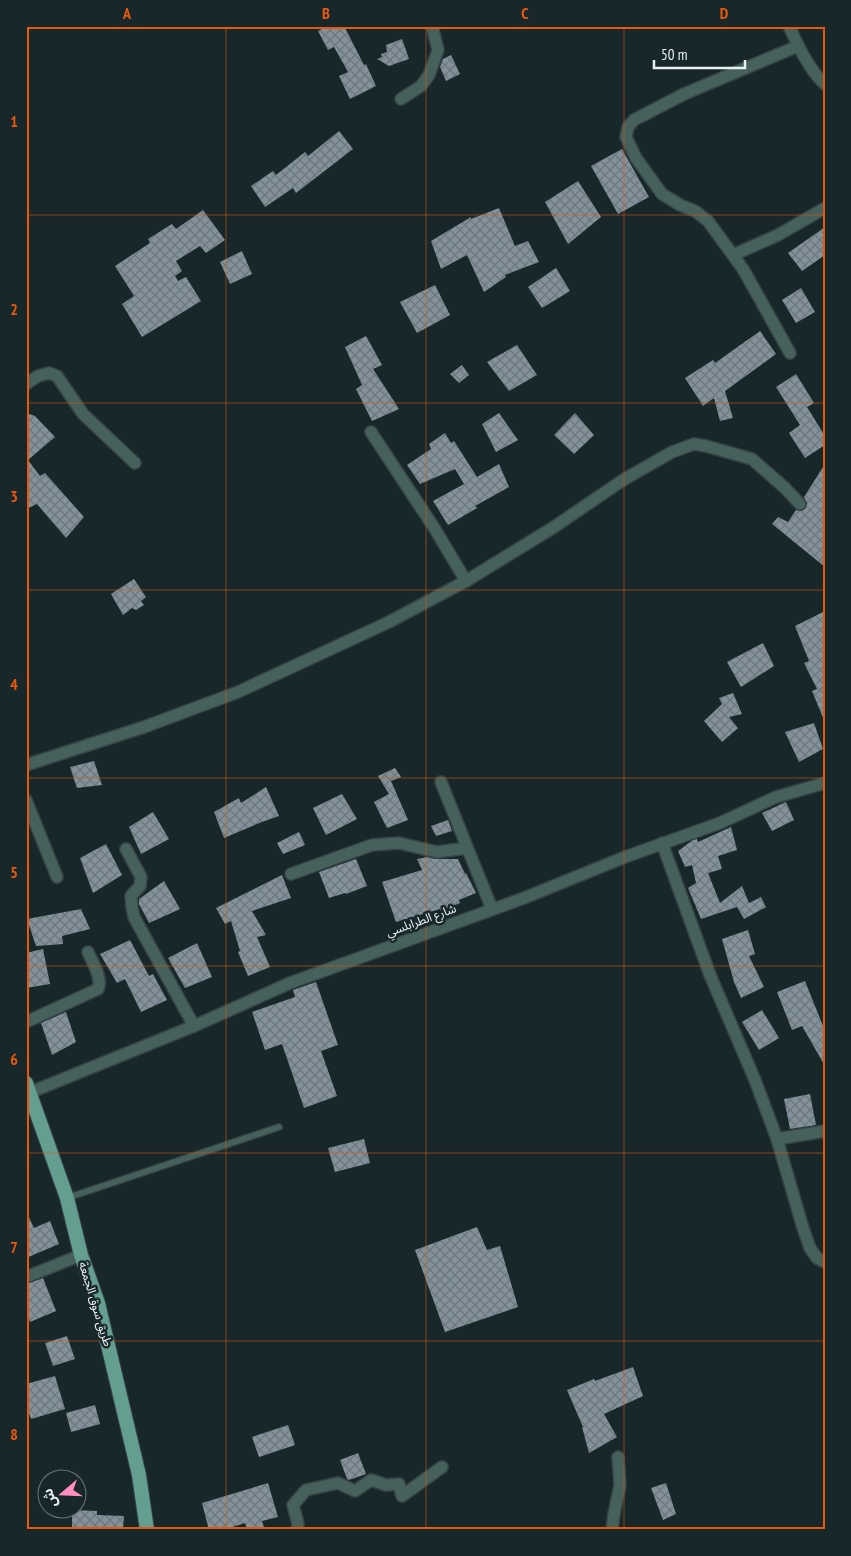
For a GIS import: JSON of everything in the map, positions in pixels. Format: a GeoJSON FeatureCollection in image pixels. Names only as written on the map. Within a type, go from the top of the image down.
{"type":"FeatureCollection","features":[{"type":"Feature","properties":{"kind":"main road","name":"طريق سوق الجمعة"},"geometry":{"type":"LineString","coordinates":[[27,1090],[67,1198],[81,1255],[98,1303],[139,1475],[148,1530]]}},
{"type":"Feature","properties":{"kind":"street"},"geometry":{"type":"LineString","coordinates":[[401,98],[421,86],[429,75],[438,50],[432,26]]}},
{"type":"Feature","properties":{"kind":"street"},"geometry":{"type":"LineString","coordinates":[[789,26],[808,63],[825,84]]}},
{"type":"Feature","properties":{"kind":"street"},"geometry":{"type":"LineString","coordinates":[[790,353],[743,269],[708,221],[695,211],[680,205],[662,194],[636,158],[626,137],[628,127],[634,120],[684,94],[798,46]]}},
{"type":"Feature","properties":{"kind":"street"},"geometry":{"type":"LineString","coordinates":[[732,255],[778,235],[825,208]]}},
{"type":"Feature","properties":{"kind":"street"},"geometry":{"type":"LineString","coordinates":[[26,384],[38,376],[49,373],[57,376],[83,414],[135,463]]}},
{"type":"Feature","properties":{"kind":"street"},"geometry":{"type":"LineString","coordinates":[[371,432],[433,526],[466,581]]}},
{"type":"Feature","properties":{"kind":"street"},"geometry":{"type":"LineString","coordinates":[[26,766],[144,727],[238,692],[389,622],[466,581],[554,527],[623,480],[672,452],[694,444],[752,459],[800,504]]}},
{"type":"Feature","properties":{"kind":"street"},"geometry":{"type":"LineString","coordinates":[[441,782],[492,909]]}},
{"type":"Feature","properties":{"kind":"street","name":"شارع الطرابلسي"},"geometry":{"type":"LineString","coordinates":[[27,1090],[194,1026],[290,983],[720,823],[776,797],[825,783]]}},
{"type":"Feature","properties":{"kind":"street"},"geometry":{"type":"LineString","coordinates":[[26,800],[57,877]]}},
{"type":"Feature","properties":{"kind":"street"},"geometry":{"type":"LineString","coordinates":[[291,874],[372,845],[399,843],[438,852],[467,848]]}},
{"type":"Feature","properties":{"kind":"street"},"geometry":{"type":"LineString","coordinates":[[662,843],[710,975],[755,1080],[777,1139],[810,1248],[817,1258],[825,1262]]}},
{"type":"Feature","properties":{"kind":"street"},"geometry":{"type":"LineString","coordinates":[[126,849],[141,876],[140,886],[131,896],[134,917],[194,1026]]}},
{"type":"Feature","properties":{"kind":"street"},"geometry":{"type":"LineString","coordinates":[[26,1022],[98,989],[100,980],[88,952]]}},
{"type":"Feature","properties":{"kind":"street"},"geometry":{"type":"LineString","coordinates":[[777,1139],[825,1131]]}},
{"type":"Feature","properties":{"kind":"street"},"geometry":{"type":"LineString","coordinates":[[26,1278],[81,1255]]}},
{"type":"Feature","properties":{"kind":"street"},"geometry":{"type":"LineString","coordinates":[[612,1530],[620,1485],[618,1456]]}},
{"type":"Feature","properties":{"kind":"street"},"geometry":{"type":"LineString","coordinates":[[297,1530],[298,1524],[294,1505],[306,1490],[338,1483],[355,1491],[370,1480],[386,1485],[399,1484],[402,1496],[442,1467]]}},
{"type":"Feature","properties":{"kind":"lane"},"geometry":{"type":"LineString","coordinates":[[67,1198],[279,1127]]}},
{"type":"Feature","properties":{"kind":"building"},"geometry":{"type":"Polygon","coordinates":[[[327,26],[344,26],[364,65],[366,64],[376,86],[350,99],[339,76],[348,72],[334,47],[328,50],[318,31],[327,26]]]}},
{"type":"Feature","properties":{"kind":"building"},"geometry":{"type":"Polygon","coordinates":[[[402,39],[409,59],[389,66],[377,59],[382,57],[381,54],[387,52],[386,45],[402,39]]]}},
{"type":"Feature","properties":{"kind":"building"},"geometry":{"type":"Polygon","coordinates":[[[451,55],[460,74],[446,81],[440,67],[443,59],[451,55]]]}},
{"type":"Feature","properties":{"kind":"building"},"geometry":{"type":"Polygon","coordinates":[[[339,131],[353,149],[296,193],[293,188],[265,207],[251,186],[273,171],[276,175],[305,152],[308,156],[339,131]]]}},
{"type":"Feature","properties":{"kind":"building"},"geometry":{"type":"Polygon","coordinates":[[[622,149],[649,197],[618,214],[591,166],[622,149]]]}},
{"type":"Feature","properties":{"kind":"building"},"geometry":{"type":"Polygon","coordinates":[[[578,181],[601,217],[568,244],[545,202],[578,181]]]}},
{"type":"Feature","properties":{"kind":"building"},"geometry":{"type":"Polygon","coordinates":[[[499,208],[515,246],[528,241],[539,262],[505,275],[506,277],[484,292],[467,255],[441,269],[431,241],[471,217],[471,219],[499,208]]]}},
{"type":"Feature","properties":{"kind":"building"},"geometry":{"type":"Polygon","coordinates":[[[203,210],[225,240],[206,253],[200,246],[176,261],[182,271],[175,276],[178,281],[186,277],[201,301],[142,337],[122,304],[134,296],[115,266],[150,243],[148,239],[172,224],[176,229],[203,210]]]}},
{"type":"Feature","properties":{"kind":"building"},"geometry":{"type":"Polygon","coordinates":[[[825,227],[825,255],[802,271],[788,253],[825,227]]]}},
{"type":"Feature","properties":{"kind":"building"},"geometry":{"type":"Polygon","coordinates":[[[242,251],[252,274],[230,284],[220,262],[242,251]]]}},
{"type":"Feature","properties":{"kind":"building"},"geometry":{"type":"Polygon","coordinates":[[[556,268],[570,291],[542,308],[528,287],[556,268]]]}},
{"type":"Feature","properties":{"kind":"building"},"geometry":{"type":"Polygon","coordinates":[[[435,285],[450,315],[417,333],[400,302],[435,285]]]}},
{"type":"Feature","properties":{"kind":"building"},"geometry":{"type":"Polygon","coordinates":[[[801,288],[815,312],[796,323],[782,300],[801,288]]]}},
{"type":"Feature","properties":{"kind":"building"},"geometry":{"type":"Polygon","coordinates":[[[760,331],[776,354],[725,391],[733,418],[720,421],[714,398],[703,406],[685,378],[713,360],[715,363],[760,331]]]}},
{"type":"Feature","properties":{"kind":"building"},"geometry":{"type":"Polygon","coordinates":[[[366,336],[382,365],[373,369],[399,409],[372,421],[356,389],[362,385],[345,347],[366,336]]]}},
{"type":"Feature","properties":{"kind":"building"},"geometry":{"type":"Polygon","coordinates":[[[517,345],[537,375],[509,391],[487,362],[517,345]]]}},
{"type":"Feature","properties":{"kind":"building"},"geometry":{"type":"Polygon","coordinates":[[[462,365],[469,375],[459,383],[450,374],[462,365]]]}},
{"type":"Feature","properties":{"kind":"building"},"geometry":{"type":"Polygon","coordinates":[[[796,374],[814,403],[807,407],[825,436],[825,445],[805,458],[789,433],[800,425],[776,387],[796,374]]]}},
{"type":"Feature","properties":{"kind":"building"},"geometry":{"type":"Polygon","coordinates":[[[26,413],[35,416],[55,437],[28,460],[40,476],[45,473],[84,517],[66,538],[37,504],[26,509],[26,413]]]}},
{"type":"Feature","properties":{"kind":"building"},"geometry":{"type":"Polygon","coordinates":[[[499,413],[518,440],[496,452],[482,424],[499,413]]]}},
{"type":"Feature","properties":{"kind":"building"},"geometry":{"type":"Polygon","coordinates":[[[575,413],[594,435],[574,454],[554,435],[575,413]]]}},
{"type":"Feature","properties":{"kind":"building"},"geometry":{"type":"Polygon","coordinates":[[[445,433],[451,443],[454,441],[477,477],[499,464],[509,487],[475,506],[477,508],[448,525],[433,501],[464,484],[455,469],[420,484],[407,465],[431,449],[429,444],[445,433]]]}},
{"type":"Feature","properties":{"kind":"building"},"geometry":{"type":"Polygon","coordinates":[[[825,464],[825,567],[772,524],[778,517],[788,522],[796,510],[801,511],[805,509],[807,503],[804,497],[825,464]]]}},
{"type":"Feature","properties":{"kind":"building"},"geometry":{"type":"Polygon","coordinates":[[[134,579],[146,597],[141,601],[144,605],[136,610],[132,608],[123,615],[111,594],[134,579]]]}},
{"type":"Feature","properties":{"kind":"building"},"geometry":{"type":"Polygon","coordinates":[[[825,611],[824,720],[812,691],[817,689],[804,663],[809,661],[795,626],[825,611]]]}},
{"type":"Feature","properties":{"kind":"building"},"geometry":{"type":"Polygon","coordinates":[[[763,643],[774,666],[741,687],[727,662],[763,643]]]}},
{"type":"Feature","properties":{"kind":"building"},"geometry":{"type":"Polygon","coordinates":[[[733,693],[742,714],[729,717],[738,728],[722,742],[704,721],[722,704],[719,698],[733,693]]]}},
{"type":"Feature","properties":{"kind":"building"},"geometry":{"type":"Polygon","coordinates":[[[814,723],[823,749],[799,762],[785,732],[814,723]]]}},
{"type":"Feature","properties":{"kind":"building"},"geometry":{"type":"Polygon","coordinates":[[[94,761],[102,785],[77,788],[70,767],[94,761]]]}},
{"type":"Feature","properties":{"kind":"building"},"geometry":{"type":"Polygon","coordinates":[[[395,768],[401,777],[391,781],[408,820],[387,828],[374,802],[389,794],[378,776],[395,768]]]}},
{"type":"Feature","properties":{"kind":"building"},"geometry":{"type":"Polygon","coordinates":[[[266,787],[279,816],[224,838],[214,812],[239,798],[241,803],[266,787]]]}},
{"type":"Feature","properties":{"kind":"building"},"geometry":{"type":"Polygon","coordinates":[[[342,794],[357,819],[326,835],[313,808],[342,794]]]}},
{"type":"Feature","properties":{"kind":"building"},"geometry":{"type":"Polygon","coordinates":[[[786,802],[794,820],[772,831],[762,813],[786,802]]]}},
{"type":"Feature","properties":{"kind":"building"},"geometry":{"type":"Polygon","coordinates":[[[153,812],[169,839],[141,854],[129,827],[153,812]]]}},
{"type":"Feature","properties":{"kind":"building"},"geometry":{"type":"Polygon","coordinates":[[[448,820],[452,831],[436,836],[431,826],[448,820]]]}},
{"type":"Feature","properties":{"kind":"building"},"geometry":{"type":"Polygon","coordinates":[[[731,827],[737,850],[718,856],[722,869],[708,873],[720,903],[742,886],[749,903],[761,897],[766,907],[744,919],[737,907],[701,919],[688,888],[696,883],[692,865],[685,867],[678,851],[693,840],[697,839],[698,842],[731,827]]]}},
{"type":"Feature","properties":{"kind":"building"},"geometry":{"type":"Polygon","coordinates":[[[299,832],[305,845],[283,854],[277,843],[299,832]]]}},
{"type":"Feature","properties":{"kind":"building"},"geometry":{"type":"Polygon","coordinates":[[[106,844],[122,875],[93,893],[80,858],[106,844]]]}},
{"type":"Feature","properties":{"kind":"building"},"geometry":{"type":"Polygon","coordinates":[[[427,857],[458,859],[476,893],[459,900],[460,903],[441,911],[440,909],[396,922],[382,882],[422,870],[417,859],[427,857]]]}},
{"type":"Feature","properties":{"kind":"building"},"geometry":{"type":"Polygon","coordinates":[[[356,859],[367,886],[329,898],[319,872],[356,859]]]}},
{"type":"Feature","properties":{"kind":"building"},"geometry":{"type":"Polygon","coordinates":[[[282,875],[291,898],[252,911],[266,935],[257,937],[270,967],[248,976],[238,952],[240,951],[231,921],[225,924],[216,908],[282,875]]]}},
{"type":"Feature","properties":{"kind":"building"},"geometry":{"type":"Polygon","coordinates":[[[164,881],[180,909],[149,923],[139,904],[139,899],[164,881]]]}},
{"type":"Feature","properties":{"kind":"building"},"geometry":{"type":"Polygon","coordinates":[[[81,909],[90,929],[62,936],[63,944],[36,946],[27,919],[81,909]]]}},
{"type":"Feature","properties":{"kind":"building"},"geometry":{"type":"Polygon","coordinates":[[[748,930],[755,954],[749,956],[764,987],[741,998],[734,982],[722,939],[748,930]]]}},
{"type":"Feature","properties":{"kind":"building"},"geometry":{"type":"Polygon","coordinates":[[[130,940],[149,976],[153,974],[167,1000],[141,1012],[125,979],[117,983],[100,954],[130,940]]]}},
{"type":"Feature","properties":{"kind":"building"},"geometry":{"type":"Polygon","coordinates":[[[197,943],[212,977],[185,988],[168,958],[197,943]]]}},
{"type":"Feature","properties":{"kind":"building"},"geometry":{"type":"Polygon","coordinates":[[[43,949],[50,984],[26,988],[26,953],[43,949]]]}},
{"type":"Feature","properties":{"kind":"building"},"geometry":{"type":"Polygon","coordinates":[[[805,981],[825,1031],[825,1066],[802,1026],[792,1030],[777,992],[805,981]]]}},
{"type":"Feature","properties":{"kind":"building"},"geometry":{"type":"Polygon","coordinates":[[[316,982],[338,1045],[321,1051],[337,1096],[304,1108],[282,1044],[265,1050],[252,1012],[295,997],[293,990],[316,982]]]}},
{"type":"Feature","properties":{"kind":"building"},"geometry":{"type":"Polygon","coordinates":[[[762,1010],[779,1038],[759,1050],[742,1022],[762,1010]]]}},
{"type":"Feature","properties":{"kind":"building"},"geometry":{"type":"Polygon","coordinates":[[[66,1012],[76,1042],[52,1055],[41,1023],[66,1012]]]}},
{"type":"Feature","properties":{"kind":"building"},"geometry":{"type":"Polygon","coordinates":[[[810,1094],[816,1125],[790,1129],[784,1099],[810,1094]]]}},
{"type":"Feature","properties":{"kind":"building"},"geometry":{"type":"Polygon","coordinates":[[[364,1139],[370,1163],[335,1172],[328,1148],[364,1139]]]}},
{"type":"Feature","properties":{"kind":"building"},"geometry":{"type":"Polygon","coordinates":[[[26,1211],[34,1228],[50,1221],[59,1244],[26,1258],[26,1211]]]}},
{"type":"Feature","properties":{"kind":"building"},"geometry":{"type":"Polygon","coordinates":[[[477,1227],[487,1250],[500,1246],[518,1307],[445,1332],[415,1250],[477,1227]]]}},
{"type":"Feature","properties":{"kind":"building"},"geometry":{"type":"Polygon","coordinates":[[[43,1278],[56,1311],[30,1322],[26,1312],[26,1284],[43,1278]]]}},
{"type":"Feature","properties":{"kind":"building"},"geometry":{"type":"Polygon","coordinates":[[[67,1336],[75,1359],[53,1366],[45,1343],[67,1336]]]}},
{"type":"Feature","properties":{"kind":"building"},"geometry":{"type":"Polygon","coordinates":[[[633,1367],[643,1396],[604,1414],[617,1437],[589,1453],[583,1427],[567,1390],[594,1379],[595,1381],[633,1367]]]}},
{"type":"Feature","properties":{"kind":"building"},"geometry":{"type":"Polygon","coordinates":[[[55,1376],[65,1409],[31,1419],[26,1404],[26,1399],[29,1398],[26,1384],[55,1376]]]}},
{"type":"Feature","properties":{"kind":"building"},"geometry":{"type":"Polygon","coordinates":[[[95,1405],[100,1424],[71,1432],[66,1413],[95,1405]]]}},
{"type":"Feature","properties":{"kind":"building"},"geometry":{"type":"Polygon","coordinates":[[[288,1425],[295,1445],[259,1457],[252,1437],[288,1425]]]}},
{"type":"Feature","properties":{"kind":"building"},"geometry":{"type":"Polygon","coordinates":[[[358,1453],[366,1474],[349,1480],[340,1460],[358,1453]]]}},
{"type":"Feature","properties":{"kind":"building"},"geometry":{"type":"Polygon","coordinates":[[[268,1483],[278,1517],[262,1521],[265,1530],[247,1530],[245,1523],[223,1530],[209,1530],[202,1503],[268,1483]]]}},
{"type":"Feature","properties":{"kind":"building"},"geometry":{"type":"Polygon","coordinates":[[[666,1483],[676,1514],[663,1520],[651,1488],[666,1483]]]}},
{"type":"Feature","properties":{"kind":"building"},"geometry":{"type":"Polygon","coordinates":[[[88,1511],[97,1511],[97,1515],[124,1516],[123,1530],[72,1530],[72,1518],[88,1518],[88,1511]]]}}]}
